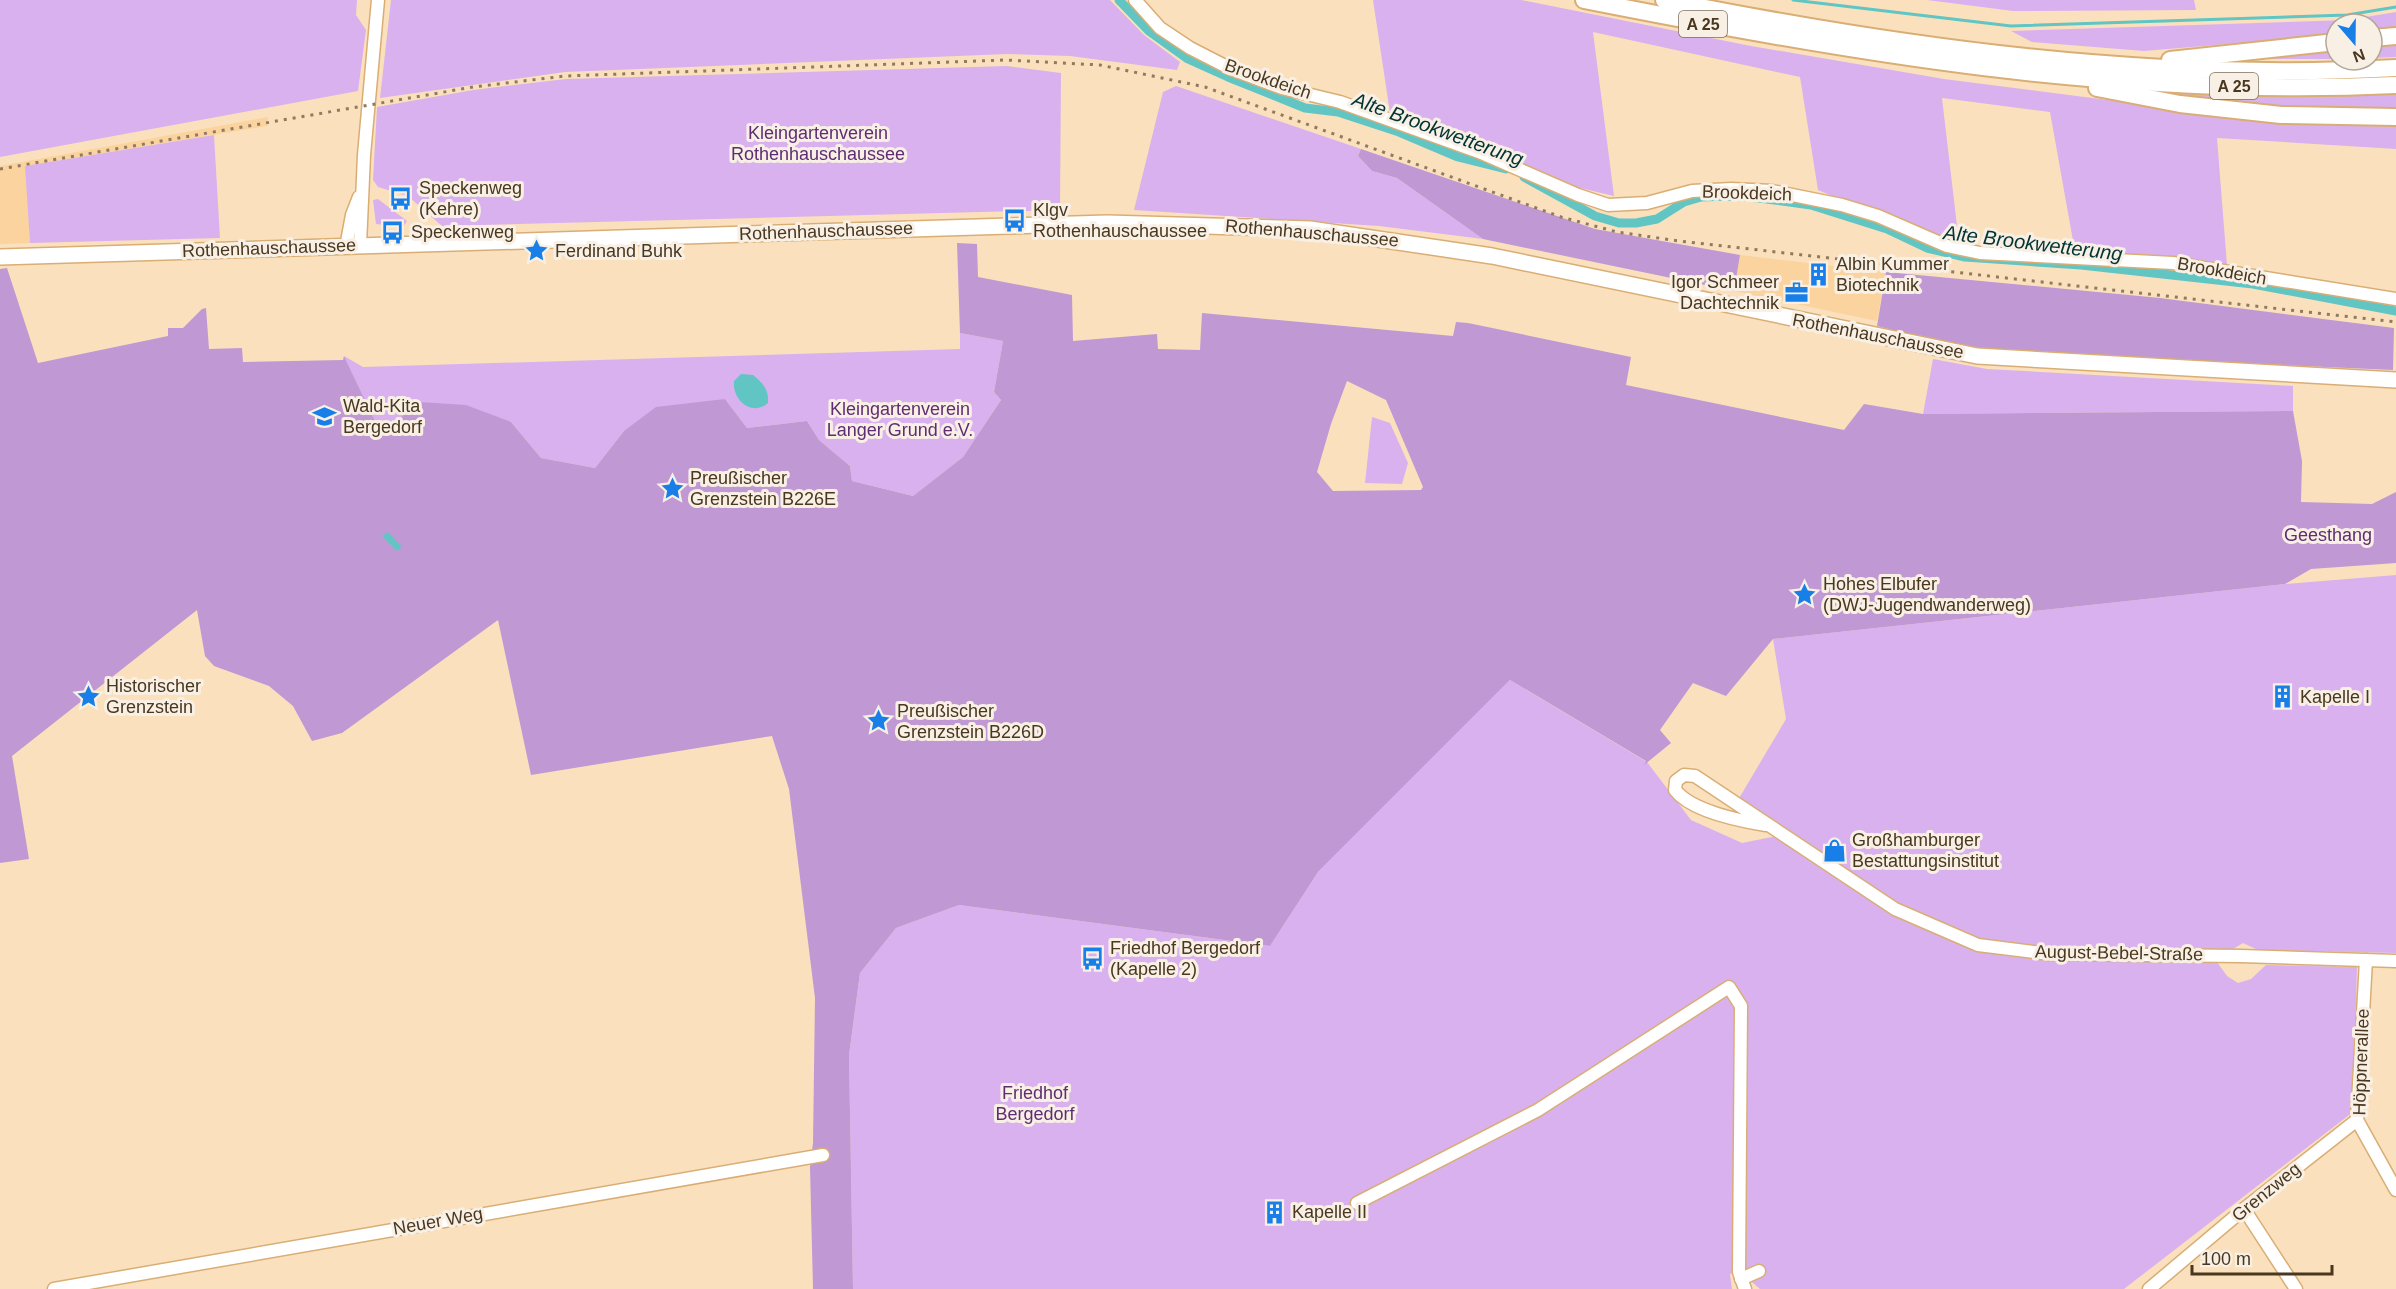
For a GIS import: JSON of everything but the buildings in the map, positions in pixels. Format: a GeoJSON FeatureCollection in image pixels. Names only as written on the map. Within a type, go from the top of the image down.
{"type":"FeatureCollection","features":[{"type":"Feature","properties":{"kind":"highway","name":"A 25"},"geometry":{"type":"LineString","coordinates":[[1584,0],[1753,34],[1884,56],[2072,77],[2270,87],[2396,85]]}},
{"type":"Feature","properties":{"kind":"highway","name":"A 25"},"geometry":{"type":"LineString","coordinates":[[1664,0],[1757,19],[1897,41],[2121,66],[2270,71],[2396,68]]}},
{"type":"Feature","properties":{"kind":"highway"},"geometry":{"type":"LineString","coordinates":[[2121,66],[2324,43]]}},
{"type":"Feature","properties":{"kind":"highway"},"geometry":{"type":"LineString","coordinates":[[2072,77],[2101,89],[2180,104],[2281,115],[2396,117]]}},
{"type":"Feature","properties":{"kind":"main road","name":"Rothenhauschaussee"},"geometry":{"type":"LineString","coordinates":[[0,257],[1095,223],[1310,229],[1492,256],[1977,356],[2396,380]]}},
{"type":"Feature","properties":{"kind":"street"},"geometry":{"type":"LineString","coordinates":[[353,246],[361,190],[378,0]]}},
{"type":"Feature","properties":{"kind":"street","name":"Brookdeich"},"geometry":{"type":"LineString","coordinates":[[1135,0],[1160,28],[1190,48],[1232,69],[1282,88],[1341,102],[1479,152],[1578,195],[1608,204],[1647,204],[1692,191],[1731,189],[1772,191],[1842,205],[1878,216],[1947,246],[1980,253],[2173,262],[2396,299]]}},
{"type":"Feature","properties":{"kind":"street","name":"August-Bebel-Straße"},"geometry":{"type":"LineString","coordinates":[[1766,825],[1741,821],[1688,801],[1675,790],[1676,781],[1684,775],[1695,776],[1895,909],[1978,945],[2050,954],[2396,961]]}},
{"type":"Feature","properties":{"kind":"street","name":"Höppnerallee"},"geometry":{"type":"LineString","coordinates":[[2366,960],[2357,1120],[2396,1190]]}},
{"type":"Feature","properties":{"kind":"street"},"geometry":{"type":"LineString","coordinates":[[1357,1203],[1538,1110],[1729,987],[1741,1006],[1743,1284]]}},
{"type":"Feature","properties":{"kind":"street","name":"Grenzweg"},"geometry":{"type":"LineString","coordinates":[[2149,1289],[2244,1209],[2357,1120]]}},
{"type":"Feature","properties":{"kind":"street","name":"Neuer Weg"},"geometry":{"type":"LineString","coordinates":[[54,1289],[823,1155]]}},
{"type":"Feature","properties":{"kind":"street"},"geometry":{"type":"LineString","coordinates":[[2244,1209],[2296,1289]]}},
{"type":"Feature","properties":{"kind":"street"},"geometry":{"type":"LineString","coordinates":[[1743,1284],[1759,1271]]}},
{"type":"Feature","properties":{"kind":"shaded area"},"geometry":{"type":"Polygon","coordinates":[[[268,117],[267,126],[26,166],[30,243],[0,244],[0,166],[268,117]]]}},
{"type":"Feature","properties":{"kind":"shaded area"},"geometry":{"type":"Polygon","coordinates":[[[1740,255],[1886,272],[1877,321],[1734,291],[1740,255]]]}},
{"type":"Feature","properties":{"kind":"green space"},"geometry":{"type":"Polygon","coordinates":[[[0,0],[357,0],[356,15],[366,30],[358,91],[0,157],[0,0]]]}},
{"type":"Feature","properties":{"kind":"green space"},"geometry":{"type":"Polygon","coordinates":[[[391,0],[1110,0],[1144,35],[1180,62],[1177,70],[1070,56],[1007,54],[565,72],[380,98],[391,0]]]}},
{"type":"Feature","properties":{"kind":"green space"},"geometry":{"type":"Polygon","coordinates":[[[1373,0],[1521,0],[1751,46],[1944,79],[2225,115],[2396,123],[2396,149],[2217,138],[2227,265],[2171,256],[2075,252],[2050,112],[1942,98],[1959,243],[1930,237],[1818,190],[1800,77],[1593,32],[1614,196],[1580,188],[1482,146],[1390,113],[1373,0]]]}},
{"type":"Feature","properties":{"kind":"green space"},"geometry":{"type":"Polygon","coordinates":[[[1927,0],[2194,0],[2196,10],[2013,11],[1927,0]]]}},
{"type":"Feature","properties":{"kind":"green space"},"geometry":{"type":"Polygon","coordinates":[[[2396,12],[2396,30],[2384,31],[2384,14],[2396,12]]]}},
{"type":"Feature","properties":{"kind":"green space"},"geometry":{"type":"Polygon","coordinates":[[[2324,21],[2324,36],[2144,51],[2032,42],[2011,31],[2324,21]]]}},
{"type":"Feature","properties":{"kind":"green space"},"geometry":{"type":"Polygon","coordinates":[[[2396,43],[2396,57],[2384,58],[2384,44],[2396,43]]]}},
{"type":"Feature","properties":{"kind":"green space"},"geometry":{"type":"Polygon","coordinates":[[[2324,49],[2324,59],[2266,59],[2256,55],[2324,49]]]}},
{"type":"Feature","properties":{"kind":"green space","name":"Kleingartenverein Rothenhauschaussee"},"geometry":{"type":"Polygon","coordinates":[[[1007,66],[1061,73],[1060,210],[442,226],[408,196],[378,187],[373,180],[377,107],[473,90],[566,79],[1007,66]]]}},
{"type":"Feature","properties":{"kind":"green space"},"geometry":{"type":"Polygon","coordinates":[[[1176,86],[1361,149],[1358,156],[1372,171],[1397,178],[1483,239],[1379,226],[1134,210],[1163,92],[1176,86]]]}},
{"type":"Feature","properties":{"kind":"green space"},"geometry":{"type":"Polygon","coordinates":[[[2170,93],[2295,97],[2396,94],[2396,110],[2311,109],[2227,103],[2170,96],[2170,93]]]}},
{"type":"Feature","properties":{"kind":"green space"},"geometry":{"type":"Polygon","coordinates":[[[214,135],[220,238],[30,243],[25,166],[214,135]]]}},
{"type":"Feature","properties":{"kind":"green space"},"geometry":{"type":"Polygon","coordinates":[[[1361,149],[1595,229],[1740,255],[1734,291],[1483,239],[1397,178],[1372,171],[1358,156],[1361,149]]]}},
{"type":"Feature","properties":{"kind":"green space"},"geometry":{"type":"Polygon","coordinates":[[[378,199],[407,221],[403,227],[376,224],[373,200],[378,199]]]}},
{"type":"Feature","properties":{"kind":"green space","name":"Geesthang"},"geometry":{"type":"Polygon","coordinates":[[[957,243],[977,244],[978,277],[1072,295],[1073,341],[1157,334],[1158,349],[1200,350],[1202,313],[1453,336],[1456,322],[1468,323],[1631,357],[1626,385],[1844,430],[1864,404],[1923,414],[2293,411],[2302,461],[2301,502],[2372,504],[2396,492],[2396,563],[2311,569],[2285,584],[1773,639],[1726,696],[1693,683],[1660,730],[1671,743],[1644,765],[1646,761],[1510,680],[1318,872],[1270,946],[959,905],[896,928],[860,973],[849,1055],[853,1289],[813,1289],[810,1167],[813,1143],[815,998],[789,789],[772,736],[531,775],[498,620],[342,733],[312,741],[293,706],[269,686],[214,666],[205,656],[197,610],[12,756],[29,859],[0,863],[0,269],[7,268],[38,363],[168,336],[168,328],[183,328],[202,309],[206,308],[209,349],[242,348],[243,362],[343,360],[344,356],[381,434],[419,402],[466,405],[511,422],[541,458],[595,468],[624,431],[656,407],[725,399],[747,428],[807,421],[819,440],[850,466],[852,481],[913,496],[963,457],[1001,400],[994,392],[1003,341],[960,333],[957,243]],[[1347,381],[1317,472],[1333,491],[1421,490],[1423,487],[1386,400],[1347,381]]]}},
{"type":"Feature","properties":{"kind":"green space"},"geometry":{"type":"Polygon","coordinates":[[[1886,272],[2160,298],[2394,328],[2393,370],[2015,353],[1943,343],[1877,326],[1886,272]]]}},
{"type":"Feature","properties":{"kind":"green space","name":"Kleingartenverein Langer Grund e.V."},"geometry":{"type":"Polygon","coordinates":[[[960,333],[1003,341],[994,392],[1001,400],[963,457],[913,496],[852,481],[850,466],[819,440],[807,421],[747,428],[725,399],[624,431],[595,468],[541,458],[511,422],[419,402],[381,435],[344,356],[363,367],[960,349],[960,333]]]}},
{"type":"Feature","properties":{"kind":"green space"},"geometry":{"type":"Polygon","coordinates":[[[1933,359],[1987,369],[2293,386],[2293,411],[1923,414],[1933,359]]]}},
{"type":"Feature","properties":{"kind":"green space"},"geometry":{"type":"Polygon","coordinates":[[[1372,417],[1390,423],[1408,463],[1402,484],[1365,483],[1372,417]]]}},
{"type":"Feature","properties":{"kind":"green space"},"geometry":{"type":"Polygon","coordinates":[[[2396,575],[2396,953],[2258,950],[2243,943],[2228,952],[2051,949],[1980,940],[1895,904],[1738,800],[1786,719],[1773,639],[2285,584],[2396,575]]]}},
{"type":"Feature","properties":{"kind":"green space","name":"Friedhof Bergedorf"},"geometry":{"type":"Polygon","coordinates":[[[1510,680],[1647,762],[1691,820],[1742,843],[1777,836],[1978,951],[2048,960],[2217,962],[2227,976],[2238,983],[2251,979],[2266,965],[2357,967],[2353,1112],[2124,1289],[1760,1289],[1746,1277],[1743,1271],[1730,1274],[1732,1289],[853,1289],[849,1055],[860,973],[896,928],[959,905],[1270,946],[1318,872],[1510,680]]]}},
{"type":"Feature","properties":{"kind":"water"},"geometry":{"type":"Polygon","coordinates":[[[741,374],[753,375],[760,381],[765,387],[768,403],[756,408],[740,400],[734,388],[734,381],[741,374]]]}},
{"type":"Feature","properties":{"kind":"water"},"geometry":{"type":"Polygon","coordinates":[[[388,532],[402,547],[397,551],[382,536],[388,532]]]}},
{"type":"Feature","properties":{"kind":"waterway","name":"Alte Brookwetterung"},"geometry":{"type":"LineString","coordinates":[[1119,0],[1149,31],[1188,59],[1228,77],[1305,108],[1338,112],[1399,132],[1458,157],[1506,169]]}},
{"type":"Feature","properties":{"kind":"waterway"},"geometry":{"type":"LineString","coordinates":[[1793,0],[2011,26],[2347,15],[2396,7]]}},
{"type":"Feature","properties":{"kind":"waterway","name":"Alte Brookwetterung"},"geometry":{"type":"LineString","coordinates":[[1524,177],[1595,216],[1619,223],[1657,219],[1684,202],[1701,197],[1759,198],[1811,205],[1887,229],[1927,248],[1965,257],[2081,265],[2253,284],[2396,311]]}},
{"type":"Feature","properties":{"kind":"railway"},"geometry":{"type":"LineString","coordinates":[[0,169],[473,87],[565,76],[1006,60],[1100,65],[1205,87],[1561,217],[1617,232],[1679,241],[2396,322]]}},
{"type":"Feature","properties":{"kind":"place","name":"Speckenweg (Kehre)"},"geometry":{"type":"Point","coordinates":[401,198]}},
{"type":"Feature","properties":{"kind":"place","name":"Klgv Rothenhauschaussee"},"geometry":{"type":"Point","coordinates":[1015,220]}},
{"type":"Feature","properties":{"kind":"place","name":"Speckenweg"},"geometry":{"type":"Point","coordinates":[393,232]}},
{"type":"Feature","properties":{"kind":"place","name":"Ferdinand Buhk"},"geometry":{"type":"Point","coordinates":[537,251]}},
{"type":"Feature","properties":{"kind":"place","name":"Albin Kummer Biotechnik"},"geometry":{"type":"Point","coordinates":[1818,274]}},
{"type":"Feature","properties":{"kind":"place","name":"Igor Schmeer Dachtechnik"},"geometry":{"type":"Point","coordinates":[1797,292]}},
{"type":"Feature","properties":{"kind":"place","name":"Wald-Kita Bergedorf"},"geometry":{"type":"Point","coordinates":[325,416]}},
{"type":"Feature","properties":{"kind":"place","name":"Preußischer Grenzstein B226E"},"geometry":{"type":"Point","coordinates":[672,488]}},
{"type":"Feature","properties":{"kind":"place","name":"Hohes Elbufer (DWJ-Jugendwanderweg)"},"geometry":{"type":"Point","coordinates":[1805,594]}},
{"type":"Feature","properties":{"kind":"place","name":"Historischer Grenzstein"},"geometry":{"type":"Point","coordinates":[88,696]}},
{"type":"Feature","properties":{"kind":"place","name":"Kapelle I"},"geometry":{"type":"Point","coordinates":[2282,697]}},
{"type":"Feature","properties":{"kind":"place","name":"Preußischer Grenzstein B226D"},"geometry":{"type":"Point","coordinates":[879,721]}},
{"type":"Feature","properties":{"kind":"place","name":"Großhamburger Bestattungsinstitut"},"geometry":{"type":"Point","coordinates":[1834,850]}},
{"type":"Feature","properties":{"kind":"place","name":"Friedhof Bergedorf (Kapelle 2)"},"geometry":{"type":"Point","coordinates":[1092,958]}},
{"type":"Feature","properties":{"kind":"place","name":"Kapelle II"},"geometry":{"type":"Point","coordinates":[1274,1212]}}]}
